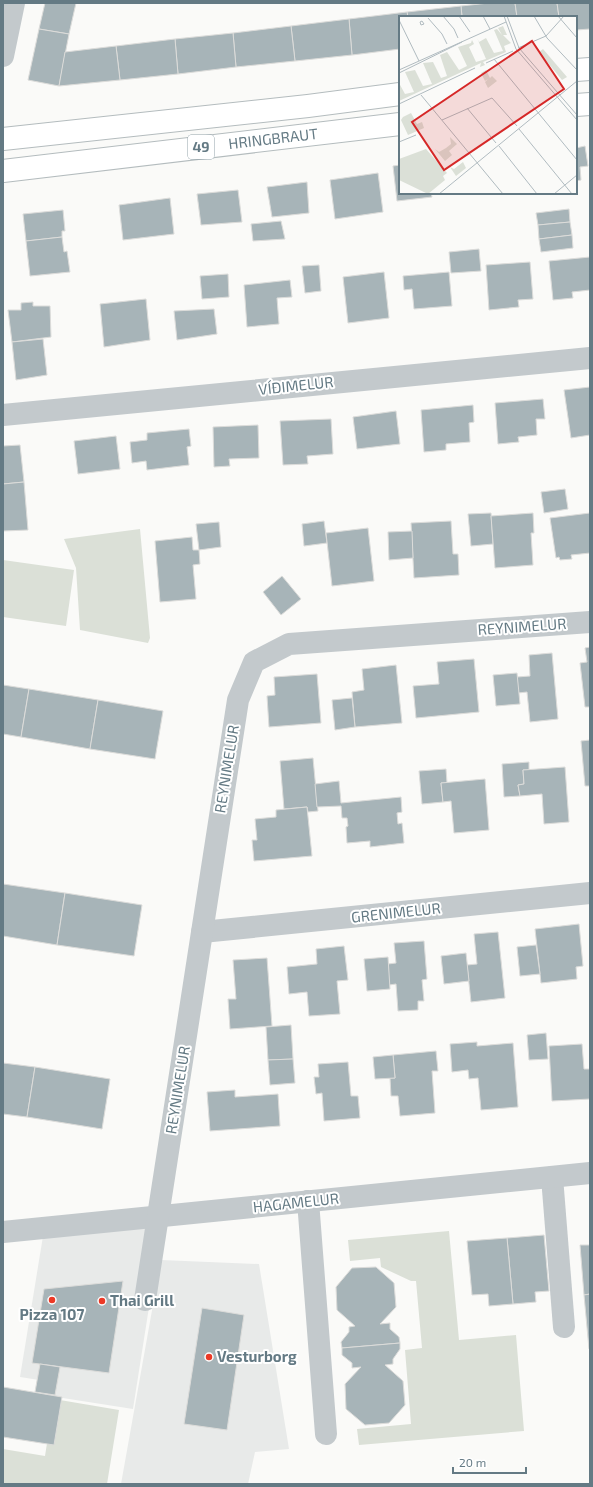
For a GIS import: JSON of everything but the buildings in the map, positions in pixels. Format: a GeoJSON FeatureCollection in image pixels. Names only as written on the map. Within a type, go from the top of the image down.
{"type":"FeatureCollection","features":[{"type":"Feature","properties":{"kind":"main road"},"geometry":{"type":"LineString","coordinates":[[577,70],[590,69]]}},
{"type":"Feature","properties":{"kind":"main road","name":"HRINGBRAUT"},"geometry":{"type":"LineString","coordinates":[[3,139],[308,106],[399,94]]}},
{"type":"Feature","properties":{"kind":"main road"},"geometry":{"type":"LineString","coordinates":[[577,105],[590,104]]}},
{"type":"Feature","properties":{"kind":"main road","name":"HRINGBRAUT"},"geometry":{"type":"LineString","coordinates":[[3,171],[399,124]]}},
{"type":"Feature","properties":{"kind":"street"},"geometry":{"type":"LineString","coordinates":[[3,56],[14,3]]}},
{"type":"Feature","properties":{"kind":"street","name":"VÍÐIMELUR"},"geometry":{"type":"LineString","coordinates":[[3,415],[590,358]]}},
{"type":"Feature","properties":{"kind":"street","name":"REYNIMELUR"},"geometry":{"type":"LineString","coordinates":[[145,1300],[238,700],[254,662],[289,644],[590,622]]}},
{"type":"Feature","properties":{"kind":"street","name":"GRENIMELUR"},"geometry":{"type":"LineString","coordinates":[[202,932],[590,893]]}},
{"type":"Feature","properties":{"kind":"street","name":"HAGAMELUR"},"geometry":{"type":"LineString","coordinates":[[3,1232],[590,1173]]}},
{"type":"Feature","properties":{"kind":"street"},"geometry":{"type":"LineString","coordinates":[[552,1177],[564,1327]]}},
{"type":"Feature","properties":{"kind":"street"},"geometry":{"type":"LineString","coordinates":[[308,1201],[326,1434]]}},
{"type":"Feature","properties":{"kind":"shaded area"},"geometry":{"type":"Polygon","coordinates":[[[140,529],[150,638],[148,643],[80,630],[76,568],[64,539],[140,529]]]}},
{"type":"Feature","properties":{"kind":"shaded area"},"geometry":{"type":"Polygon","coordinates":[[[3,560],[74,570],[66,626],[3,617],[3,560]]]}},
{"type":"Feature","properties":{"kind":"shaded area"},"geometry":{"type":"Polygon","coordinates":[[[163,1218],[133,1409],[50,1396],[52,1382],[20,1377],[44,1230],[163,1218]]]}},
{"type":"Feature","properties":{"kind":"shaded area"},"geometry":{"type":"Polygon","coordinates":[[[449,1231],[459,1340],[516,1335],[524,1431],[359,1445],[357,1429],[411,1424],[405,1350],[422,1348],[416,1281],[411,1281],[381,1267],[380,1258],[350,1261],[348,1240],[449,1231]]]}},
{"type":"Feature","properties":{"kind":"shaded area","name":"Vesturborg"},"geometry":{"type":"Polygon","coordinates":[[[161,1260],[259,1264],[289,1449],[255,1452],[248,1484],[121,1484],[161,1260]]]}},
{"type":"Feature","properties":{"kind":"shaded area"},"geometry":{"type":"Polygon","coordinates":[[[54,1399],[119,1410],[107,1484],[3,1484],[3,1449],[45,1456],[54,1399]]]}},
{"type":"Feature","properties":{"kind":"place","name":"Pizza 107"},"geometry":{"type":"Point","coordinates":[52,1300]}},
{"type":"Feature","properties":{"kind":"place","name":"Thai Grill"},"geometry":{"type":"Point","coordinates":[102,1301]}},
{"type":"Feature","properties":{"kind":"place","name":"Vesturborg"},"geometry":{"type":"Point","coordinates":[209,1357]}}]}
